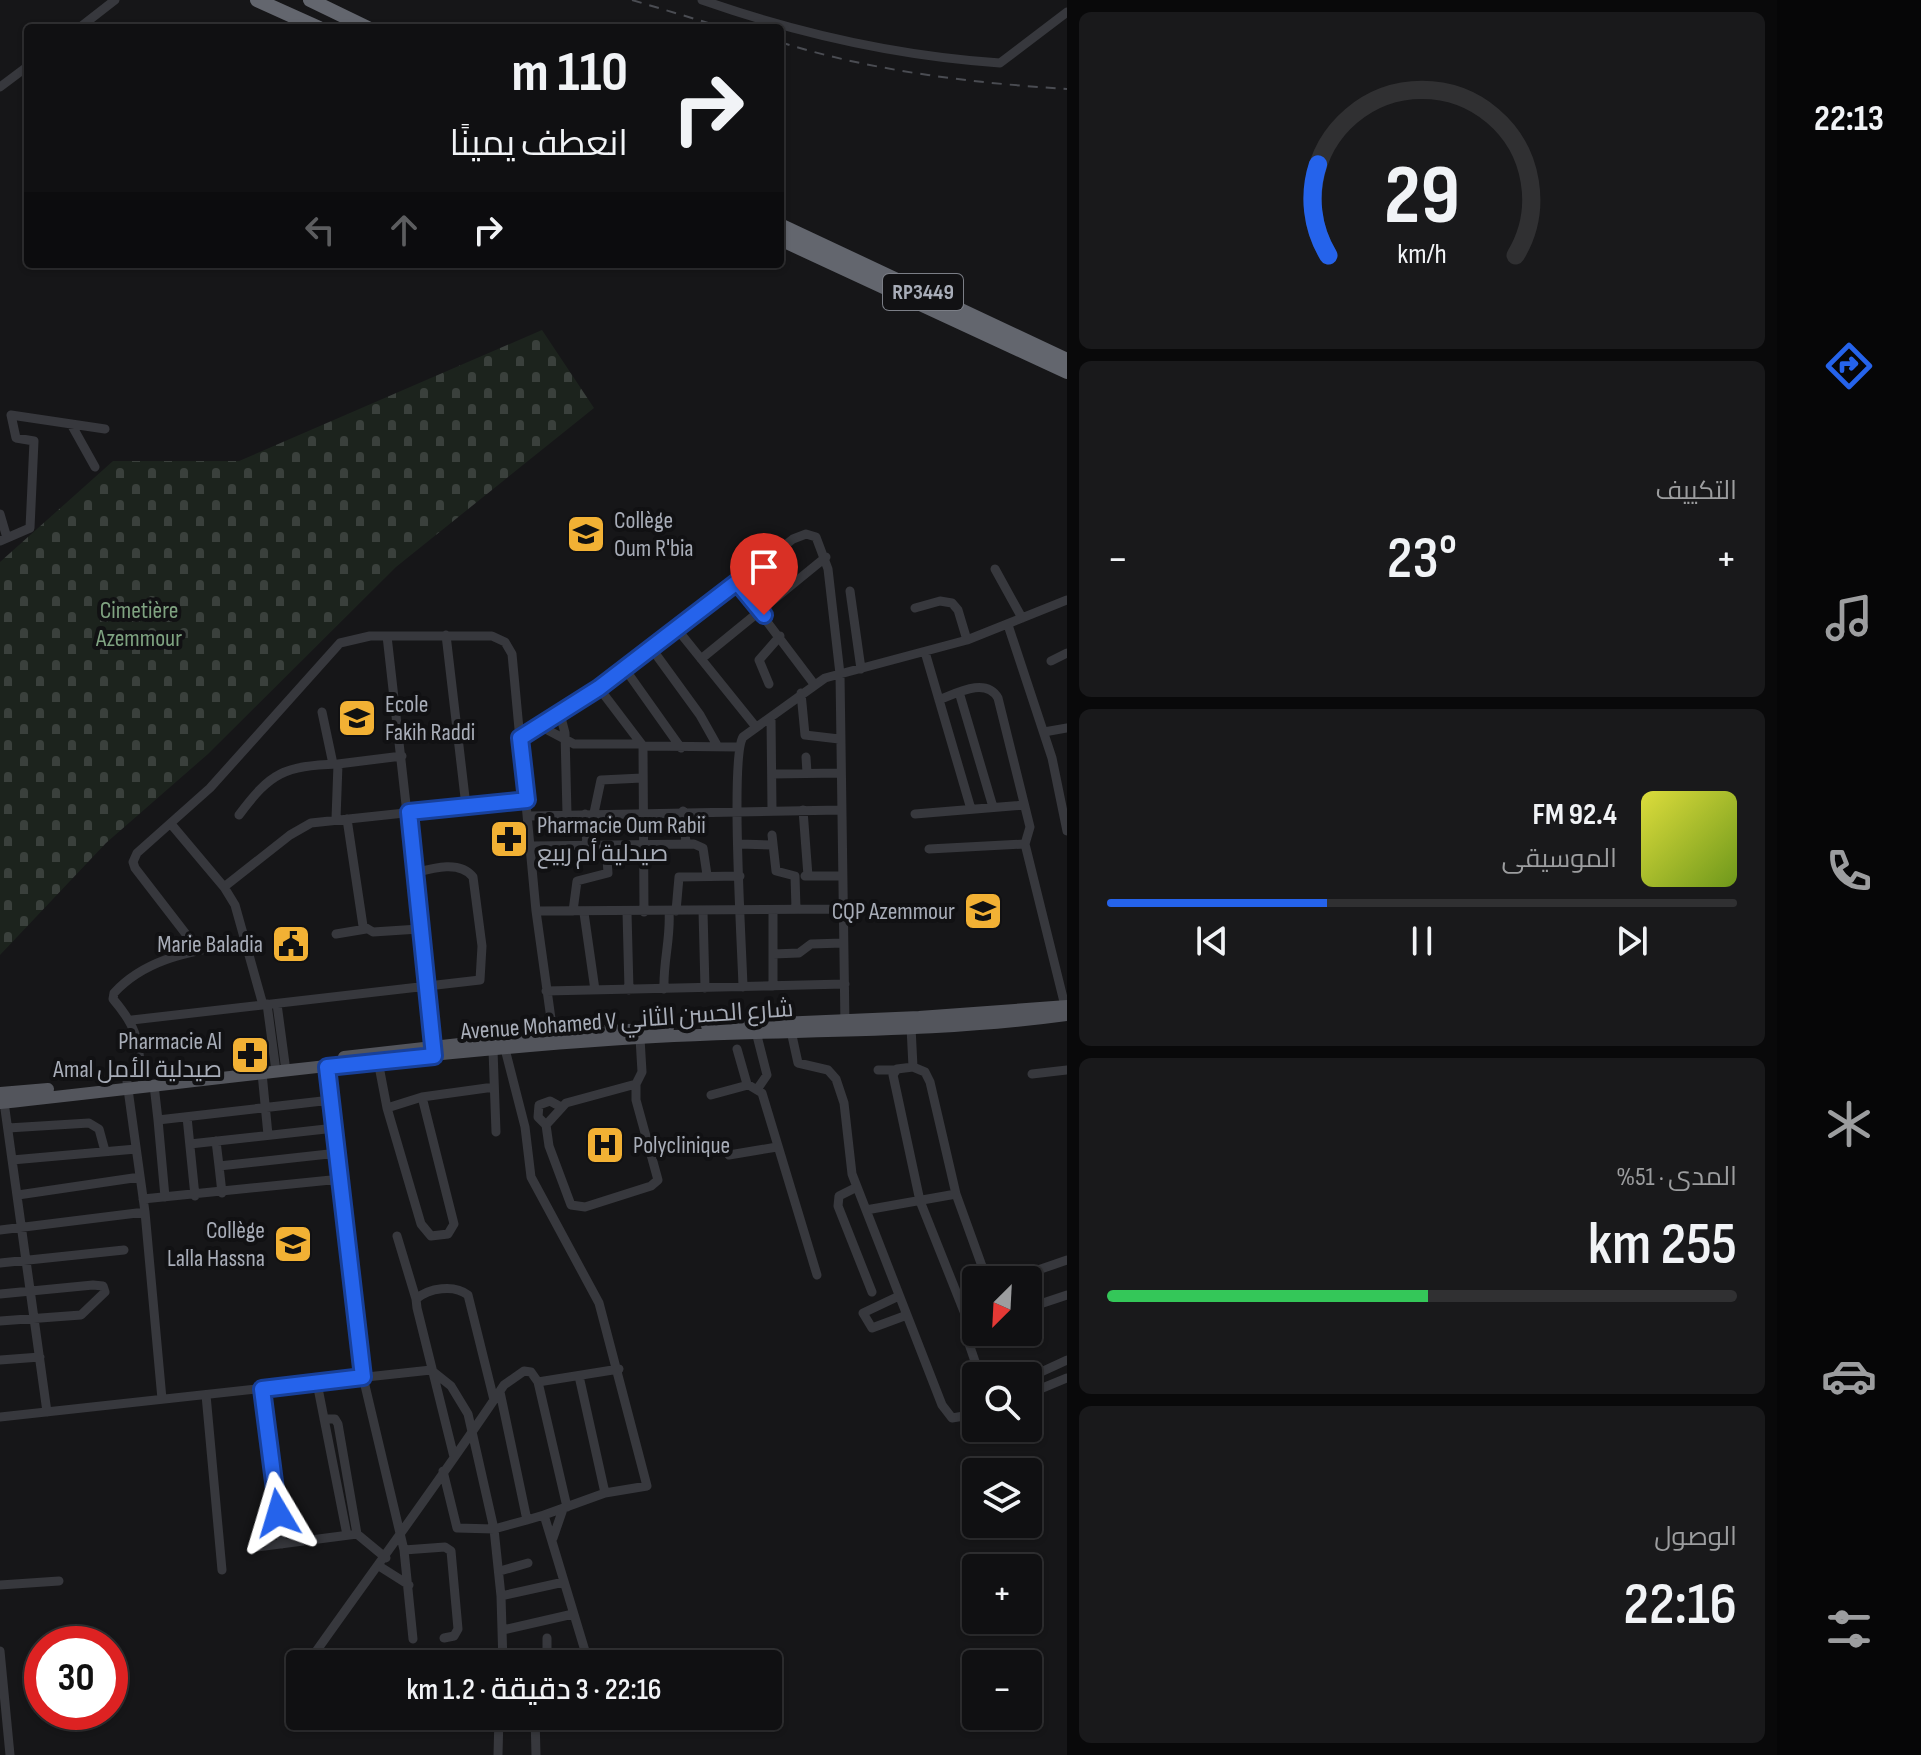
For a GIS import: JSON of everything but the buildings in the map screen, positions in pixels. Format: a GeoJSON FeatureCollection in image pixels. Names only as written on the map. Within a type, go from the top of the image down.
{"type":"FeatureCollection","features":[{"type":"Feature","properties":{"kind":"highway"},"geometry":{"type":"LineString","coordinates":[[257,0],[310,24]]}},
{"type":"Feature","properties":{"kind":"highway"},"geometry":{"type":"LineString","coordinates":[[310,0],[360,24]]}},
{"type":"Feature","properties":{"kind":"highway","name":"RP3449"},"geometry":{"type":"LineString","coordinates":[[784,227],[1067,360]]}},
{"type":"Feature","properties":{"kind":"highway","name":"RP3449"},"geometry":{"type":"LineString","coordinates":[[784,241],[1067,372]]}},
{"type":"Feature","properties":{"kind":"main road","name":"Avenue Mohamed V شارع الحسن الثاني"},"geometry":{"type":"LineString","coordinates":[[643,1035],[1066,1009]]}},
{"type":"Feature","properties":{"kind":"main road","name":"Avenue Mohamed V شارع الحسن الثاني"},"geometry":{"type":"LineString","coordinates":[[1,1100],[553,1036],[791,1031],[846,1024],[911,1027],[1066,1009]]}},
{"type":"Feature","properties":{"kind":"main road","name":"Avenue Mohamed V شارع الحسن الثاني"},"geometry":{"type":"LineString","coordinates":[[277,1069],[327,1067],[434,1051],[499,1050],[553,1036]]}},
{"type":"Feature","properties":{"kind":"street"},"geometry":{"type":"LineString","coordinates":[[702,0],[784,24]]}},
{"type":"Feature","properties":{"kind":"street"},"geometry":{"type":"LineString","coordinates":[[84,24],[115,1]]}},
{"type":"Feature","properties":{"kind":"street"},"geometry":{"type":"LineString","coordinates":[[784,24],[845,42],[926,56],[1000,63],[1067,12]]}},
{"type":"Feature","properties":{"kind":"street"},"geometry":{"type":"LineString","coordinates":[[0,87],[24,69]]}},
{"type":"Feature","properties":{"kind":"street"},"geometry":{"type":"LineString","coordinates":[[0,514],[3,540],[30,528],[34,441],[16,438],[11,415],[105,429]]}},
{"type":"Feature","properties":{"kind":"street"},"geometry":{"type":"LineString","coordinates":[[71,424],[95,467]]}},
{"type":"Feature","properties":{"kind":"street"},"geometry":{"type":"LineString","coordinates":[[520,738],[599,688],[801,535],[816,537],[826,557],[840,674],[846,1024]]}},
{"type":"Feature","properties":{"kind":"street"},"geometry":{"type":"LineString","coordinates":[[701,659],[759,608],[826,557]]}},
{"type":"Feature","properties":{"kind":"street"},"geometry":{"type":"LineString","coordinates":[[995,569],[1022,618]]}},
{"type":"Feature","properties":{"kind":"street"},"geometry":{"type":"LineString","coordinates":[[737,582],[814,684]]}},
{"type":"Feature","properties":{"kind":"street"},"geometry":{"type":"LineString","coordinates":[[850,591],[861,669]]}},
{"type":"Feature","properties":{"kind":"street"},"geometry":{"type":"LineString","coordinates":[[743,987],[738,811],[739,747],[743,737],[814,684],[840,674],[967,640],[1067,600]]}},
{"type":"Feature","properties":{"kind":"street"},"geometry":{"type":"LineString","coordinates":[[915,608],[937,602],[952,603],[958,610],[967,640]]}},
{"type":"Feature","properties":{"kind":"street"},"geometry":{"type":"LineString","coordinates":[[1008,625],[1044,732],[1067,831]]}},
{"type":"Feature","properties":{"kind":"street"},"geometry":{"type":"LineString","coordinates":[[677,629],[756,727]]}},
{"type":"Feature","properties":{"kind":"street"},"geometry":{"type":"LineString","coordinates":[[446,635],[466,806]]}},
{"type":"Feature","properties":{"kind":"street"},"geometry":{"type":"LineString","coordinates":[[387,636],[434,1051]]}},
{"type":"Feature","properties":{"kind":"street"},"geometry":{"type":"LineString","coordinates":[[199,951],[134,865],[137,853],[235,762],[333,648],[355,637],[492,636],[508,645],[529,816],[536,911],[553,1036]]}},
{"type":"Feature","properties":{"kind":"street"},"geometry":{"type":"LineString","coordinates":[[769,684],[759,660],[780,636]]}},
{"type":"Feature","properties":{"kind":"street"},"geometry":{"type":"LineString","coordinates":[[652,649],[700,715],[718,747]]}},
{"type":"Feature","properties":{"kind":"street"},"geometry":{"type":"LineString","coordinates":[[925,652],[971,809]]}},
{"type":"Feature","properties":{"kind":"street"},"geometry":{"type":"LineString","coordinates":[[1051,661],[1067,653]]}},
{"type":"Feature","properties":{"kind":"street"},"geometry":{"type":"LineString","coordinates":[[625,669],[681,748]]}},
{"type":"Feature","properties":{"kind":"street"},"geometry":{"type":"LineString","coordinates":[[939,700],[983,687],[996,693],[1031,831],[1025,844],[1066,1009]]}},
{"type":"Feature","properties":{"kind":"street"},"geometry":{"type":"LineString","coordinates":[[599,688],[641,745],[644,912]]}},
{"type":"Feature","properties":{"kind":"street"},"geometry":{"type":"LineString","coordinates":[[959,692],[993,807]]}},
{"type":"Feature","properties":{"kind":"street"},"geometry":{"type":"LineString","coordinates":[[801,693],[805,735],[839,739]]}},
{"type":"Feature","properties":{"kind":"street"},"geometry":{"type":"LineString","coordinates":[[322,712],[336,764],[341,819],[359,913],[366,929]]}},
{"type":"Feature","properties":{"kind":"street"},"geometry":{"type":"LineString","coordinates":[[560,714],[565,741],[567,814]]}},
{"type":"Feature","properties":{"kind":"street"},"geometry":{"type":"LineString","coordinates":[[771,717],[772,810]]}},
{"type":"Feature","properties":{"kind":"street"},"geometry":{"type":"LineString","coordinates":[[540,726],[565,741],[681,748],[739,747]]}},
{"type":"Feature","properties":{"kind":"street"},"geometry":{"type":"LineString","coordinates":[[1044,732],[1067,728]]}},
{"type":"Feature","properties":{"kind":"street"},"geometry":{"type":"LineString","coordinates":[[239,815],[266,782],[279,773],[301,766],[402,756]]}},
{"type":"Feature","properties":{"kind":"street"},"geometry":{"type":"LineString","coordinates":[[806,757],[807,773]]}},
{"type":"Feature","properties":{"kind":"street"},"geometry":{"type":"LineString","coordinates":[[772,774],[840,773]]}},
{"type":"Feature","properties":{"kind":"street"},"geometry":{"type":"LineString","coordinates":[[587,846],[590,813],[601,780],[642,778]]}},
{"type":"Feature","properties":{"kind":"street"},"geometry":{"type":"LineString","coordinates":[[224,887],[296,830],[311,823],[527,800]]}},
{"type":"Feature","properties":{"kind":"street"},"geometry":{"type":"LineString","coordinates":[[915,814],[1024,805]]}},
{"type":"Feature","properties":{"kind":"street"},"geometry":{"type":"LineString","coordinates":[[803,810],[808,876]]}},
{"type":"Feature","properties":{"kind":"street"},"geometry":{"type":"LineString","coordinates":[[529,816],[840,810]]}},
{"type":"Feature","properties":{"kind":"street"},"geometry":{"type":"LineString","coordinates":[[683,811],[686,843]]}},
{"type":"Feature","properties":{"kind":"street"},"geometry":{"type":"LineString","coordinates":[[171,824],[224,887],[235,905],[269,1004],[277,1069],[266,1108],[268,1135]]}},
{"type":"Feature","properties":{"kind":"street"},"geometry":{"type":"LineString","coordinates":[[739,844],[772,840],[776,871],[795,876],[842,876]]}},
{"type":"Feature","properties":{"kind":"street"},"geometry":{"type":"LineString","coordinates":[[531,846],[686,843],[703,848],[707,875]]}},
{"type":"Feature","properties":{"kind":"street"},"geometry":{"type":"LineString","coordinates":[[929,849],[1025,844]]}},
{"type":"Feature","properties":{"kind":"street"},"geometry":{"type":"LineString","coordinates":[[573,911],[577,881],[608,873],[606,846]]}},
{"type":"Feature","properties":{"kind":"street"},"geometry":{"type":"LineString","coordinates":[[132,1020],[427,988],[481,979],[481,934],[475,882],[468,871],[454,867],[415,873]]}},
{"type":"Feature","properties":{"kind":"street"},"geometry":{"type":"LineString","coordinates":[[664,989],[664,961],[671,940],[677,878],[740,876]]}},
{"type":"Feature","properties":{"kind":"street"},"geometry":{"type":"LineString","coordinates":[[795,876],[796,909]]}},
{"type":"Feature","properties":{"kind":"street"},"geometry":{"type":"LineString","coordinates":[[536,911],[843,909]]}},
{"type":"Feature","properties":{"kind":"street"},"geometry":{"type":"LineString","coordinates":[[773,910],[773,986]]}},
{"type":"Feature","properties":{"kind":"street"},"geometry":{"type":"LineString","coordinates":[[703,911],[705,988]]}},
{"type":"Feature","properties":{"kind":"street"},"geometry":{"type":"LineString","coordinates":[[627,912],[629,990]]}},
{"type":"Feature","properties":{"kind":"street"},"geometry":{"type":"LineString","coordinates":[[584,913],[595,990]]}},
{"type":"Feature","properties":{"kind":"street"},"geometry":{"type":"LineString","coordinates":[[336,934],[366,929],[373,932],[419,929]]}},
{"type":"Feature","properties":{"kind":"street"},"geometry":{"type":"LineString","coordinates":[[165,1197],[158,1120],[146,1084],[132,1020],[113,999],[116,991],[157,961],[247,941]]}},
{"type":"Feature","properties":{"kind":"street"},"geometry":{"type":"LineString","coordinates":[[773,954],[799,953],[810,944],[843,943]]}},
{"type":"Feature","properties":{"kind":"street"},"geometry":{"type":"LineString","coordinates":[[546,991],[845,984]]}},
{"type":"Feature","properties":{"kind":"street"},"geometry":{"type":"LineString","coordinates":[[911,1027],[913,1067]]}},
{"type":"Feature","properties":{"kind":"street"},"geometry":{"type":"LineString","coordinates":[[791,1031],[799,1065],[828,1070],[836,1079],[845,1114],[850,1168],[857,1187],[946,1413],[957,1419],[962,1418]]}},
{"type":"Feature","properties":{"kind":"street"},"geometry":{"type":"LineString","coordinates":[[711,1095],[753,1086],[767,1075],[756,1032]]}},
{"type":"Feature","properties":{"kind":"street"},"geometry":{"type":"LineString","coordinates":[[561,1107],[550,1101],[539,1105],[538,1117],[546,1125],[549,1146],[571,1205],[585,1207],[656,1184],[659,1174],[636,1100],[636,1084],[642,1072],[643,1035]]}},
{"type":"Feature","properties":{"kind":"street"},"geometry":{"type":"LineString","coordinates":[[737,1049],[777,1147],[817,1275]]}},
{"type":"Feature","properties":{"kind":"street"},"geometry":{"type":"LineString","coordinates":[[496,1132],[494,1087],[499,1050]]}},
{"type":"Feature","properties":{"kind":"street"},"geometry":{"type":"LineString","coordinates":[[443,1471],[457,1528],[494,1529],[605,1493],[647,1486],[619,1369],[592,1288],[533,1183],[525,1127],[499,1050]]}},
{"type":"Feature","properties":{"kind":"street"},"geometry":{"type":"LineString","coordinates":[[378,1061],[387,1108],[421,1224],[431,1236],[448,1234],[454,1224],[422,1097]]}},
{"type":"Feature","properties":{"kind":"street"},"geometry":{"type":"LineString","coordinates":[[327,1067],[363,1377],[404,1550],[413,1639]]}},
{"type":"Feature","properties":{"kind":"street"},"geometry":{"type":"LineString","coordinates":[[878,1070],[913,1067],[925,1072],[956,1194],[982,1266]]}},
{"type":"Feature","properties":{"kind":"street"},"geometry":{"type":"LineString","coordinates":[[895,1070],[893,1078],[920,1201],[962,1306]]}},
{"type":"Feature","properties":{"kind":"street"},"geometry":{"type":"LineString","coordinates":[[1032,1074],[1067,1070]]}},
{"type":"Feature","properties":{"kind":"street"},"geometry":{"type":"LineString","coordinates":[[546,1125],[561,1107],[636,1084]]}},
{"type":"Feature","properties":{"kind":"street"},"geometry":{"type":"LineString","coordinates":[[128,1085],[145,1212],[162,1399]]}},
{"type":"Feature","properties":{"kind":"street"},"geometry":{"type":"LineString","coordinates":[[387,1108],[422,1097],[494,1087]]}},
{"type":"Feature","properties":{"kind":"street"},"geometry":{"type":"LineString","coordinates":[[1,1100],[23,1227],[47,1412]]}},
{"type":"Feature","properties":{"kind":"street"},"geometry":{"type":"LineString","coordinates":[[158,1120],[331,1100]]}},
{"type":"Feature","properties":{"kind":"street"},"geometry":{"type":"LineString","coordinates":[[187,1117],[195,1196]]}},
{"type":"Feature","properties":{"kind":"street"},"geometry":{"type":"LineString","coordinates":[[8,1128],[89,1123],[99,1129],[105,1151]]}},
{"type":"Feature","properties":{"kind":"street"},"geometry":{"type":"LineString","coordinates":[[190,1144],[335,1128]]}},
{"type":"Feature","properties":{"kind":"street"},"geometry":{"type":"LineString","coordinates":[[216,1141],[222,1193]]}},
{"type":"Feature","properties":{"kind":"street"},"geometry":{"type":"LineString","coordinates":[[729,1155],[777,1147]]}},
{"type":"Feature","properties":{"kind":"street"},"geometry":{"type":"LineString","coordinates":[[12,1160],[136,1149]]}},
{"type":"Feature","properties":{"kind":"street"},"geometry":{"type":"LineString","coordinates":[[219,1166],[338,1153]]}},
{"type":"Feature","properties":{"kind":"street"},"geometry":{"type":"LineString","coordinates":[[18,1195],[140,1177]]}},
{"type":"Feature","properties":{"kind":"street"},"geometry":{"type":"LineString","coordinates":[[143,1199],[341,1179]]}},
{"type":"Feature","properties":{"kind":"street"},"geometry":{"type":"LineString","coordinates":[[857,1187],[839,1196],[838,1206],[872,1292]]}},
{"type":"Feature","properties":{"kind":"street"},"geometry":{"type":"LineString","coordinates":[[866,1210],[956,1194]]}},
{"type":"Feature","properties":{"kind":"street"},"geometry":{"type":"LineString","coordinates":[[0,1230],[145,1212]]}},
{"type":"Feature","properties":{"kind":"street"},"geometry":{"type":"LineString","coordinates":[[397,1236],[416,1299],[454,1457]]}},
{"type":"Feature","properties":{"kind":"street"},"geometry":{"type":"LineString","coordinates":[[0,1263],[124,1250]]}},
{"type":"Feature","properties":{"kind":"street"},"geometry":{"type":"LineString","coordinates":[[1042,1269],[1067,1260]]}},
{"type":"Feature","properties":{"kind":"street"},"geometry":{"type":"LineString","coordinates":[[0,1294],[93,1285],[105,1288],[101,1297],[81,1315],[0,1321]]}},
{"type":"Feature","properties":{"kind":"street"},"geometry":{"type":"LineString","coordinates":[[416,1299],[444,1289],[461,1289],[468,1295],[497,1396],[527,1520]]}},
{"type":"Feature","properties":{"kind":"street"},"geometry":{"type":"LineString","coordinates":[[1042,1303],[1067,1295]]}},
{"type":"Feature","properties":{"kind":"street"},"geometry":{"type":"LineString","coordinates":[[899,1296],[863,1314],[872,1328],[907,1315]]}},
{"type":"Feature","properties":{"kind":"street"},"geometry":{"type":"LineString","coordinates":[[0,1360],[40,1357]]}},
{"type":"Feature","properties":{"kind":"street"},"geometry":{"type":"LineString","coordinates":[[1042,1372],[1067,1360]]}},
{"type":"Feature","properties":{"kind":"street"},"geometry":{"type":"LineString","coordinates":[[538,1382],[619,1369]]}},
{"type":"Feature","properties":{"kind":"street"},"geometry":{"type":"LineString","coordinates":[[0,1417],[431,1370],[457,1393],[468,1414],[494,1529],[500,1571],[503,1650]]}},
{"type":"Feature","properties":{"kind":"street"},"geometry":{"type":"LineString","coordinates":[[317,1650],[383,1562],[497,1396],[519,1372],[531,1372],[538,1382],[565,1508],[553,1538]]}},
{"type":"Feature","properties":{"kind":"street"},"geometry":{"type":"LineString","coordinates":[[579,1376],[605,1493]]}},
{"type":"Feature","properties":{"kind":"street"},"geometry":{"type":"LineString","coordinates":[[1042,1388],[1067,1378]]}},
{"type":"Feature","properties":{"kind":"street"},"geometry":{"type":"LineString","coordinates":[[317,1383],[336,1479],[352,1534],[409,1585]]}},
{"type":"Feature","properties":{"kind":"street"},"geometry":{"type":"LineString","coordinates":[[262,1389],[282,1544]]}},
{"type":"Feature","properties":{"kind":"street"},"geometry":{"type":"LineString","coordinates":[[206,1395],[222,1570]]}},
{"type":"Feature","properties":{"kind":"street"},"geometry":{"type":"LineString","coordinates":[[324,1419],[330,1418],[338,1424],[352,1534]]}},
{"type":"Feature","properties":{"kind":"street"},"geometry":{"type":"LineString","coordinates":[[336,1479],[347,1477]]}},
{"type":"Feature","properties":{"kind":"street"},"geometry":{"type":"LineString","coordinates":[[544,1515],[585,1650]]}},
{"type":"Feature","properties":{"kind":"street"},"geometry":{"type":"LineString","coordinates":[[257,1547],[352,1534]]}},
{"type":"Feature","properties":{"kind":"street"},"geometry":{"type":"LineString","coordinates":[[404,1550],[445,1547],[451,1551],[458,1629],[454,1636],[444,1638]]}},
{"type":"Feature","properties":{"kind":"street"},"geometry":{"type":"LineString","coordinates":[[500,1571],[528,1563]]}},
{"type":"Feature","properties":{"kind":"street"},"geometry":{"type":"LineString","coordinates":[[0,1585],[59,1581]]}},
{"type":"Feature","properties":{"kind":"street"},"geometry":{"type":"LineString","coordinates":[[501,1596],[564,1582]]}},
{"type":"Feature","properties":{"kind":"street"},"geometry":{"type":"LineString","coordinates":[[503,1630],[573,1614]]}},
{"type":"Feature","properties":{"kind":"street"},"geometry":{"type":"LineString","coordinates":[[547,1638],[547,1650]]}},
{"type":"Feature","properties":{"kind":"street"},"geometry":{"type":"LineString","coordinates":[[0,1651],[10,1755]]}},
{"type":"Feature","properties":{"kind":"street"},"geometry":{"type":"LineString","coordinates":[[498,1755],[499,1730]]}},
{"type":"Feature","properties":{"kind":"street"},"geometry":{"type":"LineString","coordinates":[[535,1730],[536,1755]]}},
{"type":"Feature","properties":{"kind":"green space","name":"Cimetière Azemmour"},"geometry":{"type":"Polygon","coordinates":[[[542,330],[594,408],[396,567],[208,754],[106,843],[0,955],[0,562],[113,461],[239,461],[542,330]]]}},
{"type":"Feature","properties":{"kind":"railway"},"geometry":{"type":"LineString","coordinates":[[632,0],[712,24]]}},
{"type":"Feature","properties":{"kind":"railway"},"geometry":{"type":"LineString","coordinates":[[784,43],[850,61],[922,74],[1067,89]]}},
{"type":"Feature","properties":{"kind":"place","name":"Collège Oum R'bia"},"geometry":{"type":"Point","coordinates":[586,534]}},
{"type":"Feature","properties":{"kind":"place","name":"Ecole Fakih Raddi"},"geometry":{"type":"Point","coordinates":[357,718]}},
{"type":"Feature","properties":{"kind":"place","name":"Pharmacie Oum Rabii صيدلية أم ربيع"},"geometry":{"type":"Point","coordinates":[509,839]}},
{"type":"Feature","properties":{"kind":"place","name":"CQP Azemmour"},"geometry":{"type":"Point","coordinates":[983,911]}},
{"type":"Feature","properties":{"kind":"place","name":"Marie Baladia"},"geometry":{"type":"Point","coordinates":[291,944]}},
{"type":"Feature","properties":{"kind":"place","name":"Pharmacie Al Amal صيدلية الأمل"},"geometry":{"type":"Point","coordinates":[250,1055]}},
{"type":"Feature","properties":{"kind":"place","name":"Polyclinique"},"geometry":{"type":"Point","coordinates":[605,1145]}},
{"type":"Feature","properties":{"kind":"place","name":"Collège Lalla Hassna"},"geometry":{"type":"Point","coordinates":[293,1244]}},
{"type":"Feature","properties":{"kind":"route"},"geometry":{"type":"LineString","coordinates":[[278,1513],[262,1389],[363,1377],[327,1067],[434,1056],[409,812],[527,800],[520,738],[599,688],[737,582],[764,615]]}}]}
